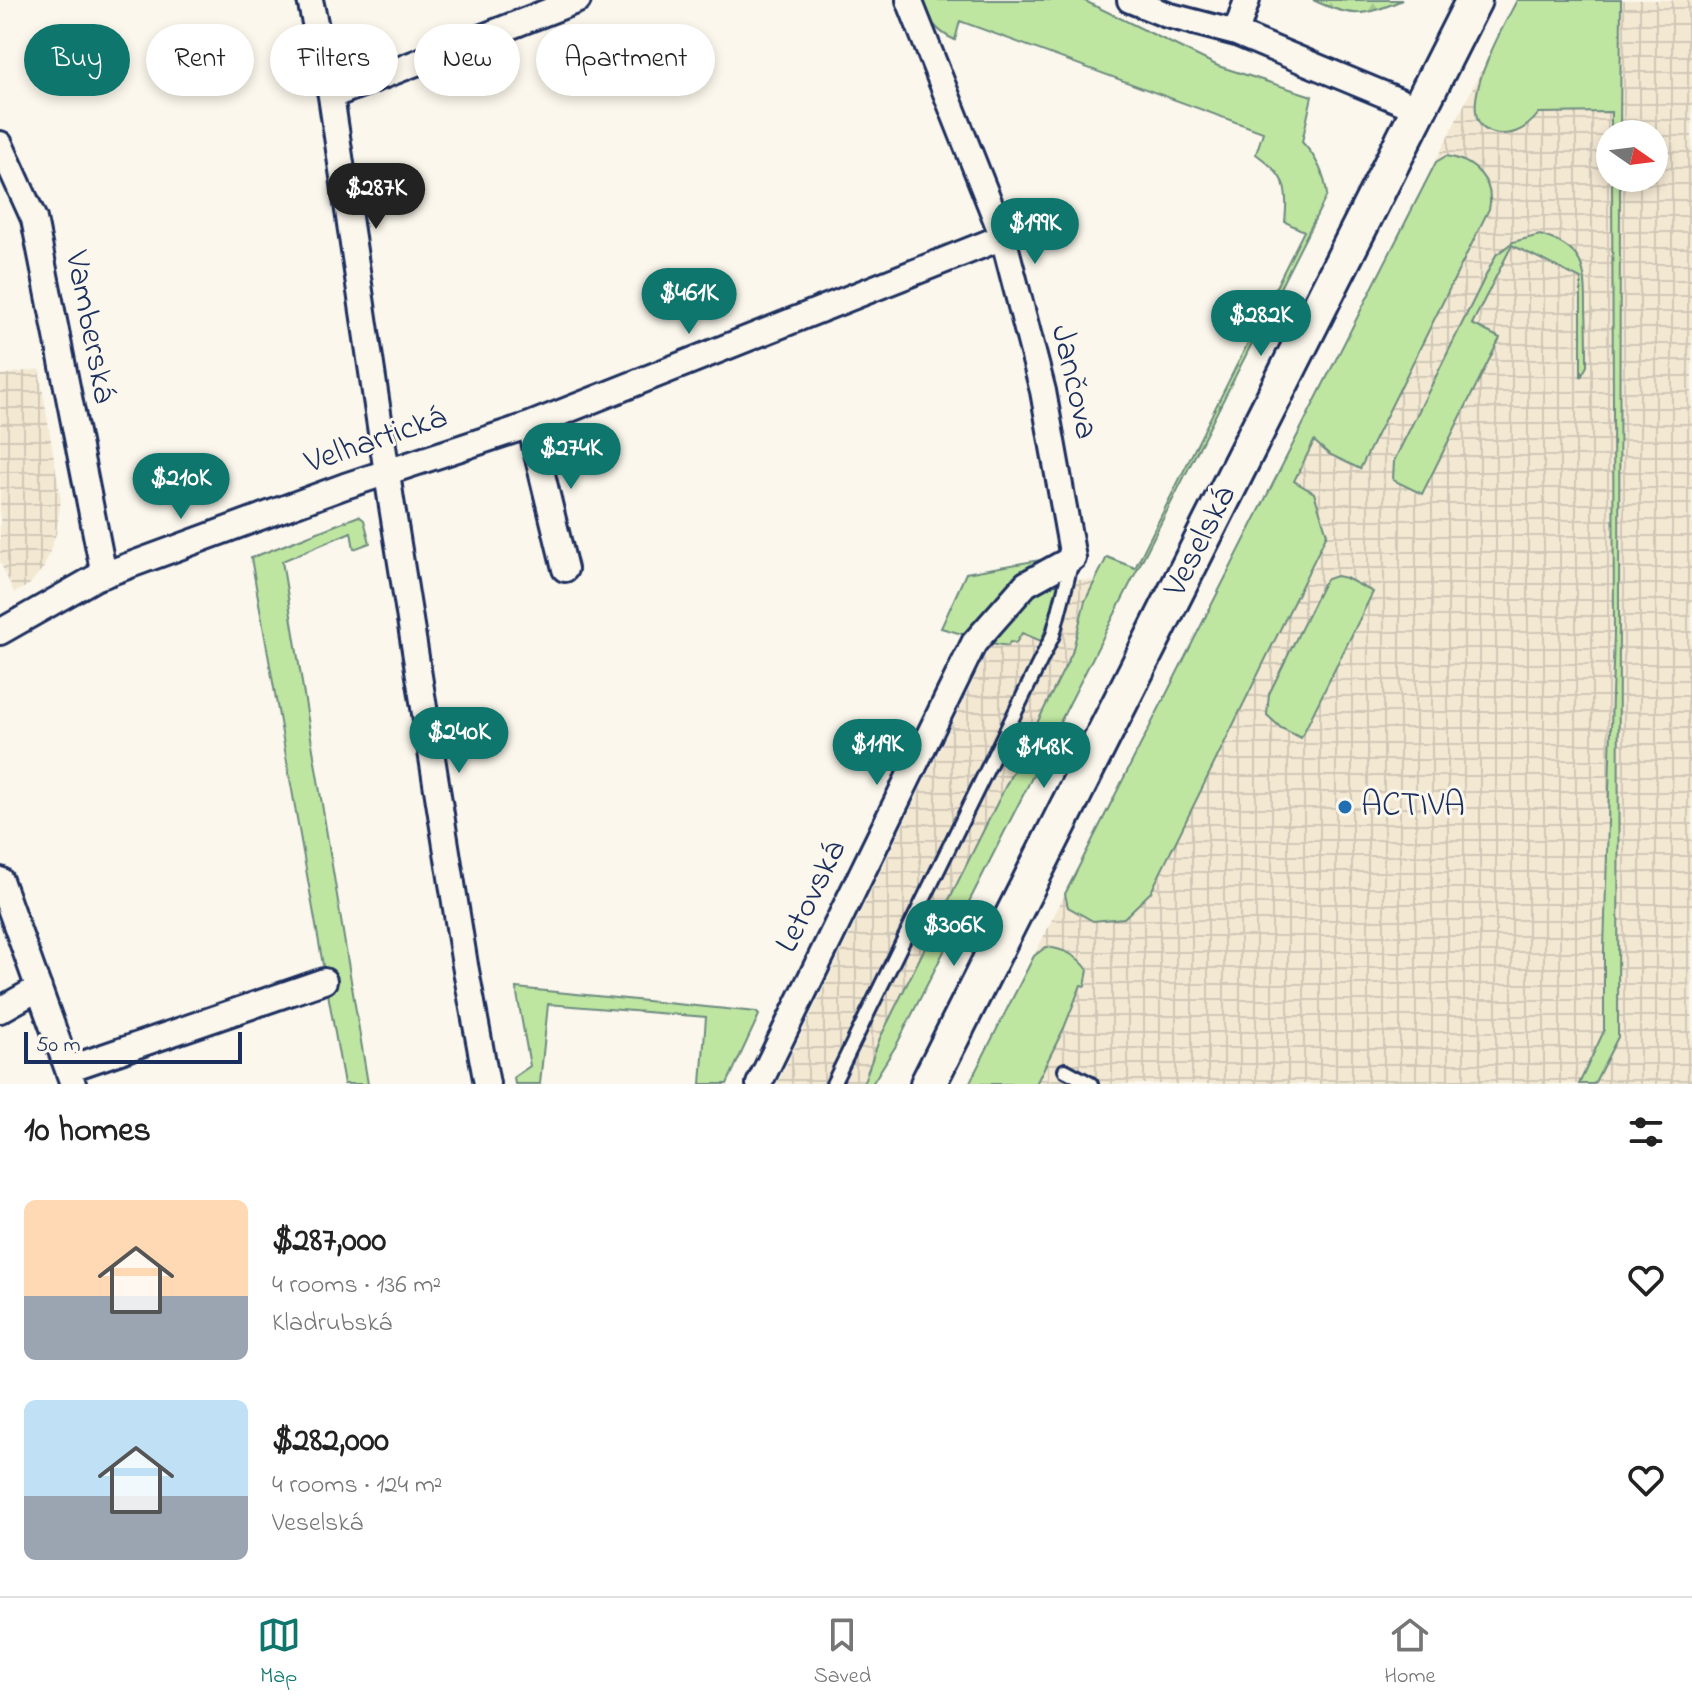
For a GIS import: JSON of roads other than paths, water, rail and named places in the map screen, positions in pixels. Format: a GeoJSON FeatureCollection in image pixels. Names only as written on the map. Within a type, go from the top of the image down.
{"type":"FeatureCollection","features":[{"type":"Feature","properties":{"kind":"street"},"geometry":{"type":"LineString","coordinates":[[310,0],[315,24]]}},
{"type":"Feature","properties":{"kind":"street"},"geometry":{"type":"LineString","coordinates":[[398,70],[578,0]]}},
{"type":"Feature","properties":{"kind":"street","name":"Jančova"},"geometry":{"type":"LineString","coordinates":[[909,0],[1003,237],[1043,391],[1073,558]]}},
{"type":"Feature","properties":{"kind":"street"},"geometry":{"type":"LineString","coordinates":[[1130,0],[1167,15],[1236,33],[1419,109]]}},
{"type":"Feature","properties":{"kind":"street"},"geometry":{"type":"LineString","coordinates":[[1236,33],[1247,0]]}},
{"type":"Feature","properties":{"kind":"street","name":"Veselská"},"geometry":{"type":"LineString","coordinates":[[928,1084],[1474,0]]}},
{"type":"Feature","properties":{"kind":"street"},"geometry":{"type":"LineString","coordinates":[[331,96],[465,965],[487,1084]]}},
{"type":"Feature","properties":{"kind":"street","name":"Vamberská"},"geometry":{"type":"LineString","coordinates":[[0,144],[34,219],[104,575]]}},
{"type":"Feature","properties":{"kind":"street","name":"Velhartická"},"geometry":{"type":"LineString","coordinates":[[0,632],[104,575],[389,472],[530,425],[1003,237]]}},
{"type":"Feature","properties":{"kind":"street"},"geometry":{"type":"LineString","coordinates":[[530,425],[565,569]]}},
{"type":"Feature","properties":{"kind":"street","name":"Letovská"},"geometry":{"type":"LineString","coordinates":[[759,1084],[974,643],[1026,584],[1073,558]]}},
{"type":"Feature","properties":{"kind":"street"},"geometry":{"type":"LineString","coordinates":[[0,880],[70,1077],[324,981]]}},
{"type":"Feature","properties":{"kind":"street"},"geometry":{"type":"LineString","coordinates":[[0,1010],[39,988]]}},
{"type":"Feature","properties":{"kind":"lane"},"geometry":{"type":"LineString","coordinates":[[833,1084],[1053,635],[1073,558]]}},
{"type":"Feature","properties":{"kind":"lane"},"geometry":{"type":"LineString","coordinates":[[1065,1070],[1091,1084]]}},
{"type":"Feature","properties":{"kind":"place","name":"ACTIVA"},"geometry":{"type":"Point","coordinates":[1345,807]}}]}
